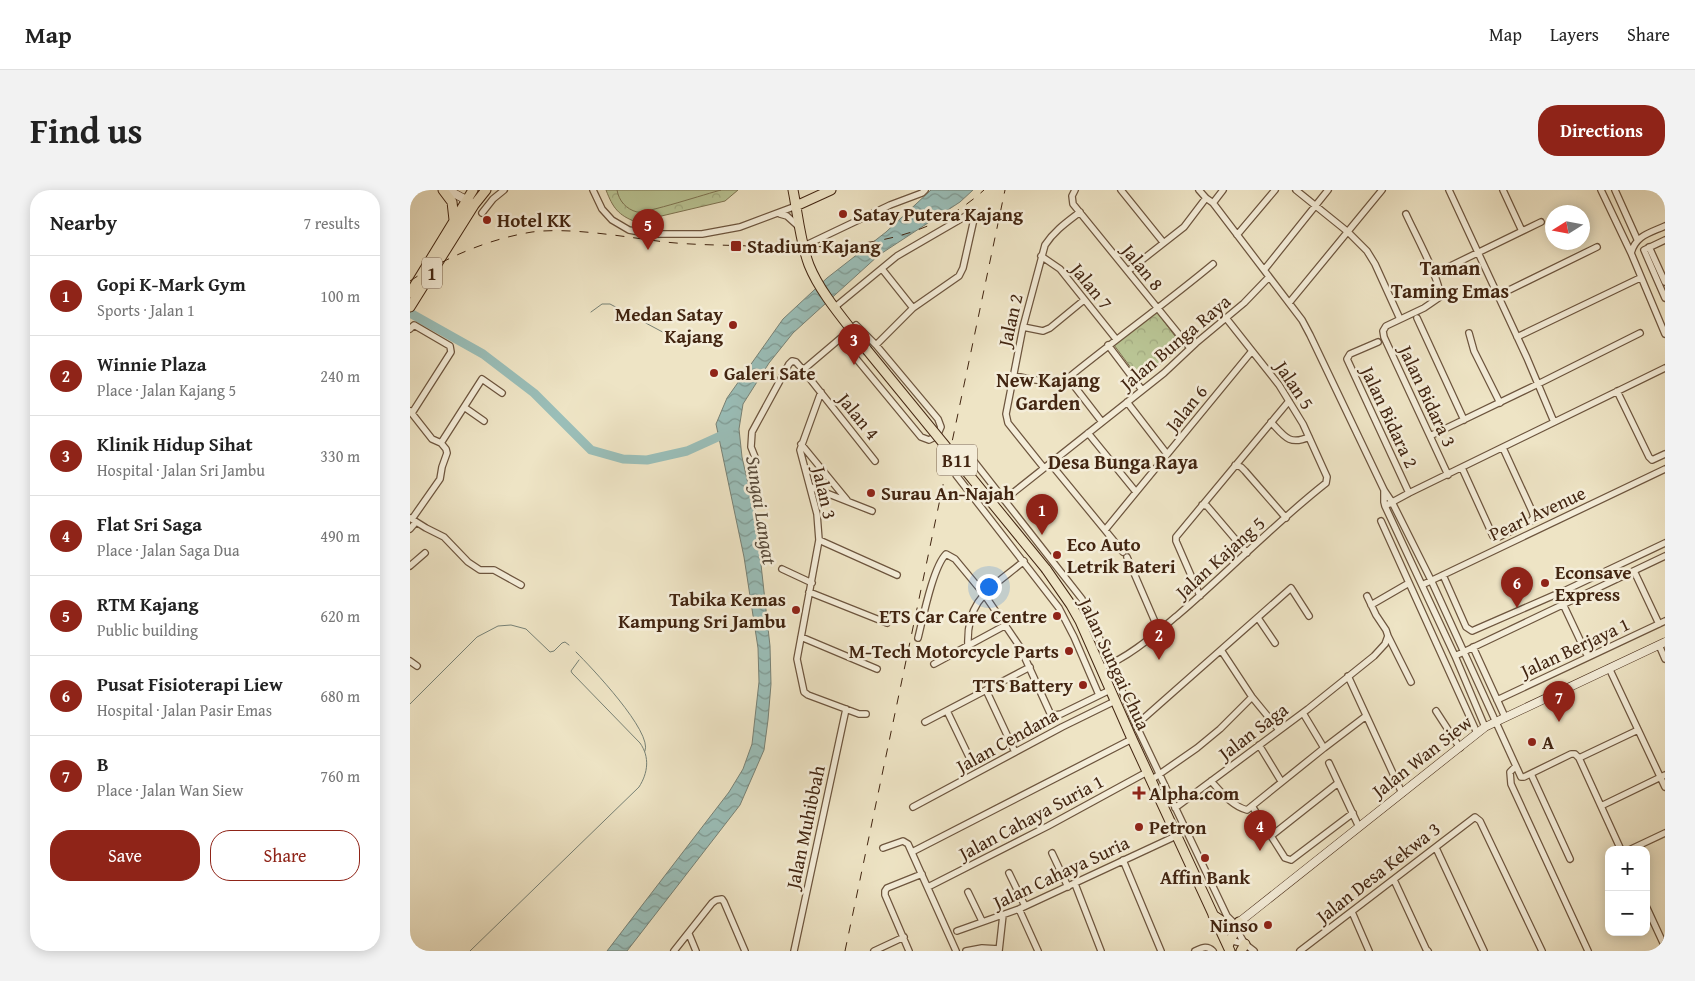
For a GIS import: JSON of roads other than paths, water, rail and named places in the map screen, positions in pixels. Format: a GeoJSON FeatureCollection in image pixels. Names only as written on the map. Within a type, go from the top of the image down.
{"type":"FeatureCollection","features":[{"type":"Feature","properties":{"kind":"main road"},"geometry":{"type":"LineString","coordinates":[[443,190],[452,202],[454,220]]}},
{"type":"Feature","properties":{"kind":"main road","name":"1"},"geometry":{"type":"LineString","coordinates":[[410,306],[470,202],[473,190]]}},
{"type":"Feature","properties":{"kind":"main road","name":"1"},"geometry":{"type":"LineString","coordinates":[[410,293],[454,220],[470,202],[486,190]]}},
{"type":"Feature","properties":{"kind":"main road","name":"B11"},"geometry":{"type":"LineString","coordinates":[[793,190],[804,246]]}},
{"type":"Feature","properties":{"kind":"main road"},"geometry":{"type":"LineString","coordinates":[[796,206],[831,190]]}},
{"type":"Feature","properties":{"kind":"main road","name":"Jalan Sungai Chua"},"geometry":{"type":"LineString","coordinates":[[804,246],[814,276],[834,305],[852,329],[871,348],[1046,569],[1071,605],[1088,638],[1176,836],[1227,942]]}},
{"type":"Feature","properties":{"kind":"main road"},"geometry":{"type":"LineString","coordinates":[[1213,915],[1223,922],[1237,923],[1227,942]]}},
{"type":"Feature","properties":{"kind":"street"},"geometry":{"type":"LineString","coordinates":[[448,190],[470,202]]}},
{"type":"Feature","properties":{"kind":"street"},"geometry":{"type":"LineString","coordinates":[[482,213],[493,199],[504,190]]}},
{"type":"Feature","properties":{"kind":"street"},"geometry":{"type":"LineString","coordinates":[[594,190],[602,209],[617,223],[629,230],[641,233],[702,234],[740,227],[796,206]]}},
{"type":"Feature","properties":{"kind":"street"},"geometry":{"type":"LineString","coordinates":[[804,246],[925,190]]}},
{"type":"Feature","properties":{"kind":"street","name":"Jalan 8"},"geometry":{"type":"LineString","coordinates":[[1075,190],[1072,196],[1073,204],[1190,348]]}},
{"type":"Feature","properties":{"kind":"street"},"geometry":{"type":"LineString","coordinates":[[1121,190],[1163,242]]}},
{"type":"Feature","properties":{"kind":"street"},"geometry":{"type":"LineString","coordinates":[[1199,190],[1213,203],[1302,320],[1384,490],[1392,502],[1431,580],[1521,776],[1531,774],[1571,754],[1575,754],[1579,758],[1618,846]]}},
{"type":"Feature","properties":{"kind":"street"},"geometry":{"type":"LineString","coordinates":[[1213,203],[1223,190]]}},
{"type":"Feature","properties":{"kind":"street"},"geometry":{"type":"LineString","coordinates":[[1237,235],[1275,190]]}},
{"type":"Feature","properties":{"kind":"street"},"geometry":{"type":"LineString","coordinates":[[1296,190],[1364,247],[1371,257],[1400,318],[1424,308],[1440,297],[1441,292],[1406,214]]}},
{"type":"Feature","properties":{"kind":"street"},"geometry":{"type":"LineString","coordinates":[[1264,270],[1328,190]]}},
{"type":"Feature","properties":{"kind":"street"},"geometry":{"type":"LineString","coordinates":[[1288,302],[1382,190]]}},
{"type":"Feature","properties":{"kind":"street"},"geometry":{"type":"LineString","coordinates":[[1449,190],[1554,422]]}},
{"type":"Feature","properties":{"kind":"street"},"geometry":{"type":"LineString","coordinates":[[1503,190],[1522,231]]}},
{"type":"Feature","properties":{"kind":"street"},"geometry":{"type":"LineString","coordinates":[[1601,190],[1631,253],[1665,334]]}},
{"type":"Feature","properties":{"kind":"street"},"geometry":{"type":"LineString","coordinates":[[1615,190],[1637,239]]}},
{"type":"Feature","properties":{"kind":"street"},"geometry":{"type":"LineString","coordinates":[[1128,271],[1184,227],[1206,198]]}},
{"type":"Feature","properties":{"kind":"street","name":"Jalan 2"},"geometry":{"type":"LineString","coordinates":[[1044,468],[1008,422],[1006,414],[1023,327],[1042,256],[1050,238],[1080,212]]}},
{"type":"Feature","properties":{"kind":"street"},"geometry":{"type":"LineString","coordinates":[[834,305],[897,256],[971,213],[974,219],[959,276],[913,308],[871,348],[940,422],[940,431],[937,436],[929,440],[921,437],[840,339]]}},
{"type":"Feature","properties":{"kind":"street"},"geometry":{"type":"LineString","coordinates":[[778,214],[788,216],[796,222],[800,229]]}},
{"type":"Feature","properties":{"kind":"street"},"geometry":{"type":"LineString","coordinates":[[1434,274],[1541,222]]}},
{"type":"Feature","properties":{"kind":"street"},"geometry":{"type":"LineString","coordinates":[[1631,253],[1637,239],[1665,226]]}},
{"type":"Feature","properties":{"kind":"street"},"geometry":{"type":"LineString","coordinates":[[1665,240],[1646,249],[1663,284],[1665,298]]}},
{"type":"Feature","properties":{"kind":"street"},"geometry":{"type":"LineString","coordinates":[[1498,296],[1597,247]]}},
{"type":"Feature","properties":{"kind":"street","name":"Jalan 7"},"geometry":{"type":"LineString","coordinates":[[1042,256],[1060,269],[1116,339]]}},
{"type":"Feature","properties":{"kind":"street"},"geometry":{"type":"LineString","coordinates":[[1013,376],[1050,382],[1068,378],[1214,264]]}},
{"type":"Feature","properties":{"kind":"street"},"geometry":{"type":"LineString","coordinates":[[882,269],[913,308]]}},
{"type":"Feature","properties":{"kind":"street","name":"Jalan Bunga Raya"},"geometry":{"type":"LineString","coordinates":[[1004,500],[1164,373],[1270,277]]}},
{"type":"Feature","properties":{"kind":"street"},"geometry":{"type":"LineString","coordinates":[[1517,337],[1640,278]]}},
{"type":"Feature","properties":{"kind":"street"},"geometry":{"type":"LineString","coordinates":[[1023,327],[1043,331],[1050,328],[1084,300]]}},
{"type":"Feature","properties":{"kind":"street","name":"Jalan 5"},"geometry":{"type":"LineString","coordinates":[[1226,318],[1279,385],[1309,437],[1327,477]]}},
{"type":"Feature","properties":{"kind":"street","name":"Jalan Bidara 3"},"geometry":{"type":"LineString","coordinates":[[1400,318],[1386,326],[1383,331],[1384,337],[1448,474]]}},
{"type":"Feature","properties":{"kind":"street"},"geometry":{"type":"LineString","coordinates":[[1417,318],[1464,420]]}},
{"type":"Feature","properties":{"kind":"street"},"geometry":{"type":"LineString","coordinates":[[410,329],[414,325],[450,346],[451,349],[451,352],[411,412],[432,439],[441,443],[447,453],[440,479],[413,519],[410,529]]}},
{"type":"Feature","properties":{"kind":"street"},"geometry":{"type":"LineString","coordinates":[[757,462],[750,446],[754,427],[791,362],[796,362],[802,370],[852,329]]}},
{"type":"Feature","properties":{"kind":"street"},"geometry":{"type":"LineString","coordinates":[[1468,333],[1474,351],[1500,402]]}},
{"type":"Feature","properties":{"kind":"street"},"geometry":{"type":"LineString","coordinates":[[1430,436],[1640,333]]}},
{"type":"Feature","properties":{"kind":"street","name":"Jalan Bidara 2"},"geometry":{"type":"LineString","coordinates":[[1378,342],[1350,354],[1347,359],[1409,493]]}},
{"type":"Feature","properties":{"kind":"street"},"geometry":{"type":"LineString","coordinates":[[1108,345],[1142,390]]}},
{"type":"Feature","properties":{"kind":"street","name":"Jalan 6"},"geometry":{"type":"LineString","coordinates":[[1105,530],[1252,351]]}},
{"type":"Feature","properties":{"kind":"street"},"geometry":{"type":"LineString","coordinates":[[1385,506],[1665,368]]}},
{"type":"Feature","properties":{"kind":"street","name":"Jalan 4"},"geometry":{"type":"LineString","coordinates":[[802,370],[876,461]]}},
{"type":"Feature","properties":{"kind":"street"},"geometry":{"type":"LineString","coordinates":[[1068,378],[1102,422]]}},
{"type":"Feature","properties":{"kind":"street"},"geometry":{"type":"LineString","coordinates":[[441,443],[482,379],[502,393]]}},
{"type":"Feature","properties":{"kind":"street","name":"Jalan 3"},"geometry":{"type":"LineString","coordinates":[[820,392],[800,444],[800,456],[811,486],[817,514],[818,540],[798,659],[801,686],[804,692],[846,709]]}},
{"type":"Feature","properties":{"kind":"street"},"geometry":{"type":"LineString","coordinates":[[1617,392],[1648,457],[1652,460],[1665,454]]}},
{"type":"Feature","properties":{"kind":"street"},"geometry":{"type":"LineString","coordinates":[[1127,402],[1167,454]]}},
{"type":"Feature","properties":{"kind":"street"},"geometry":{"type":"LineString","coordinates":[[1200,596],[1176,541],[1176,537],[1289,402]]}},
{"type":"Feature","properties":{"kind":"street"},"geometry":{"type":"LineString","coordinates":[[464,407],[484,421]]}},
{"type":"Feature","properties":{"kind":"street"},"geometry":{"type":"LineString","coordinates":[[1271,422],[1282,434],[1292,441],[1309,437]]}},
{"type":"Feature","properties":{"kind":"street"},"geometry":{"type":"LineString","coordinates":[[1088,433],[1136,492]]}},
{"type":"Feature","properties":{"kind":"street"},"geometry":{"type":"LineString","coordinates":[[800,444],[847,500]]}},
{"type":"Feature","properties":{"kind":"street"},"geometry":{"type":"LineString","coordinates":[[1462,468],[1493,536],[1499,537],[1531,522],[1534,517],[1503,448]]}},
{"type":"Feature","properties":{"kind":"street"},"geometry":{"type":"LineString","coordinates":[[1099,695],[1066,620],[1024,561],[956,475],[954,466],[960,455],[967,455],[973,460],[1076,589],[1112,664],[1136,724],[1196,852],[1227,916],[1237,923],[1243,948]]}},
{"type":"Feature","properties":{"kind":"street"},"geometry":{"type":"LineString","coordinates":[[1050,463],[1125,555],[1159,631]]}},
{"type":"Feature","properties":{"kind":"street"},"geometry":{"type":"LineString","coordinates":[[1235,466],[1241,467],[1245,471],[1286,518]]}},
{"type":"Feature","properties":{"kind":"street","name":"Pearl Avenue"},"geometry":{"type":"LineString","coordinates":[[1422,585],[1665,469]]}},
{"type":"Feature","properties":{"kind":"street","name":"Jalan Kajang 5"},"geometry":{"type":"LineString","coordinates":[[1101,668],[1112,664],[1159,631],[1326,483],[1327,477]]}},
{"type":"Feature","properties":{"kind":"street"},"geometry":{"type":"LineString","coordinates":[[811,486],[872,511]]}},
{"type":"Feature","properties":{"kind":"street"},"geometry":{"type":"LineString","coordinates":[[1384,490],[1385,506],[1455,656],[1485,727]]}},
{"type":"Feature","properties":{"kind":"street"},"geometry":{"type":"LineString","coordinates":[[1202,505],[1207,506],[1248,553]]}},
{"type":"Feature","properties":{"kind":"street"},"geometry":{"type":"LineString","coordinates":[[413,519],[444,537],[468,562],[480,570],[494,570],[521,584]]}},
{"type":"Feature","properties":{"kind":"street"},"geometry":{"type":"LineString","coordinates":[[1381,521],[1477,733]]}},
{"type":"Feature","properties":{"kind":"street"},"geometry":{"type":"LineString","coordinates":[[818,540],[897,575]]}},
{"type":"Feature","properties":{"kind":"street"},"geometry":{"type":"LineString","coordinates":[[1443,575],[1466,627],[1472,631],[1566,590],[1665,543]]}},
{"type":"Feature","properties":{"kind":"street"},"geometry":{"type":"LineString","coordinates":[[410,566],[425,553]]}},
{"type":"Feature","properties":{"kind":"street"},"geometry":{"type":"LineString","coordinates":[[918,638],[930,591],[942,559],[946,554],[955,558],[984,594],[1020,647],[1048,710],[1052,714],[1061,714],[1110,690]]}},
{"type":"Feature","properties":{"kind":"street"},"geometry":{"type":"LineString","coordinates":[[1455,656],[1665,556]]}},
{"type":"Feature","properties":{"kind":"street"},"geometry":{"type":"LineString","coordinates":[[968,646],[970,618],[978,601],[1024,561]]}},
{"type":"Feature","properties":{"kind":"street"},"geometry":{"type":"LineString","coordinates":[[782,569],[812,583]]}},
{"type":"Feature","properties":{"kind":"street"},"geometry":{"type":"LineString","coordinates":[[1634,571],[1662,622]]}},
{"type":"Feature","properties":{"kind":"street"},"geometry":{"type":"LineString","coordinates":[[1371,605],[1408,583]]}},
{"type":"Feature","properties":{"kind":"street"},"geometry":{"type":"LineString","coordinates":[[1136,724],[1291,588],[1309,616]]}},
{"type":"Feature","properties":{"kind":"street"},"geometry":{"type":"LineString","coordinates":[[809,592],[887,623]]}},
{"type":"Feature","properties":{"kind":"street"},"geometry":{"type":"LineString","coordinates":[[1367,596],[1411,682]]}},
{"type":"Feature","properties":{"kind":"street"},"geometry":{"type":"LineString","coordinates":[[1563,604],[1588,658]]}},
{"type":"Feature","properties":{"kind":"street"},"geometry":{"type":"LineString","coordinates":[[1258,618],[1275,643]]}},
{"type":"Feature","properties":{"kind":"street","name":"Jalan Berjaya 1"},"geometry":{"type":"LineString","coordinates":[[1497,700],[1662,622]]}},
{"type":"Feature","properties":{"kind":"street"},"geometry":{"type":"LineString","coordinates":[[934,664],[1006,626]]}},
{"type":"Feature","properties":{"kind":"street"},"geometry":{"type":"LineString","coordinates":[[1088,638],[1097,632]]}},
{"type":"Feature","properties":{"kind":"street","name":"Jalan Saga"},"geometry":{"type":"LineString","coordinates":[[1175,808],[1374,656],[1385,644],[1388,636]]}},
{"type":"Feature","properties":{"kind":"street"},"geometry":{"type":"LineString","coordinates":[[801,637],[877,669]]}},
{"type":"Feature","properties":{"kind":"street"},"geometry":{"type":"LineString","coordinates":[[1662,644],[1665,659]]}},
{"type":"Feature","properties":{"kind":"street","name":"Jalan Wan Siew"},"geometry":{"type":"LineString","coordinates":[[1237,923],[1485,727],[1662,644]]}},
{"type":"Feature","properties":{"kind":"street"},"geometry":{"type":"LineString","coordinates":[[1473,648],[1505,717]]}},
{"type":"Feature","properties":{"kind":"street"},"geometry":{"type":"LineString","coordinates":[[1222,650],[1252,697],[1279,730]]}},
{"type":"Feature","properties":{"kind":"street"},"geometry":{"type":"LineString","coordinates":[[410,661],[417,666]]}},
{"type":"Feature","properties":{"kind":"street"},"geometry":{"type":"LineString","coordinates":[[925,722],[1030,667]]}},
{"type":"Feature","properties":{"kind":"street"},"geometry":{"type":"LineString","coordinates":[[1609,668],[1638,730],[1663,776],[1665,787]]}},
{"type":"Feature","properties":{"kind":"street"},"geometry":{"type":"LineString","coordinates":[[1348,676],[1402,793]]}},
{"type":"Feature","properties":{"kind":"street"},"geometry":{"type":"LineString","coordinates":[[986,690],[1015,752]]}},
{"type":"Feature","properties":{"kind":"street","name":"Jalan Cahaya Suria 1"},"geometry":{"type":"LineString","coordinates":[[928,887],[1149,776],[1159,774],[1197,748],[1220,729],[1252,697]]}},
{"type":"Feature","properties":{"kind":"street","name":"Jalan Cendana"},"geometry":{"type":"LineString","coordinates":[[913,807],[1062,727],[1115,701]]}},
{"type":"Feature","properties":{"kind":"street"},"geometry":{"type":"LineString","coordinates":[[846,709],[859,714],[866,714]]}},
{"type":"Feature","properties":{"kind":"street","name":"Jalan Muhibbah"},"geometry":{"type":"LineString","coordinates":[[794,951],[846,709]]}},
{"type":"Feature","properties":{"kind":"street"},"geometry":{"type":"LineString","coordinates":[[947,710],[973,765]]}},
{"type":"Feature","properties":{"kind":"street"},"geometry":{"type":"LineString","coordinates":[[1436,711],[1460,748]]}},
{"type":"Feature","properties":{"kind":"street"},"geometry":{"type":"LineString","coordinates":[[1302,712],[1324,748]]}},
{"type":"Feature","properties":{"kind":"street"},"geometry":{"type":"LineString","coordinates":[[1211,781],[1226,798],[1238,807],[1247,810],[1281,781],[1366,716]]}},
{"type":"Feature","properties":{"kind":"street"},"geometry":{"type":"LineString","coordinates":[[1579,758],[1638,730]]}},
{"type":"Feature","properties":{"kind":"street"},"geometry":{"type":"LineString","coordinates":[[912,852],[1132,739]]}},
{"type":"Feature","properties":{"kind":"street"},"geometry":{"type":"LineString","coordinates":[[1259,745],[1281,781]]}},
{"type":"Feature","properties":{"kind":"street"},"geometry":{"type":"LineString","coordinates":[[1329,763],[1359,827]]}},
{"type":"Feature","properties":{"kind":"street"},"geometry":{"type":"LineString","coordinates":[[1516,766],[1510,772],[1511,784],[1588,951]]}},
{"type":"Feature","properties":{"kind":"street"},"geometry":{"type":"LineString","coordinates":[[1531,774],[1570,859]]}},
{"type":"Feature","properties":{"kind":"street"},"geometry":{"type":"LineString","coordinates":[[1600,806],[1663,776]]}},
{"type":"Feature","properties":{"kind":"street"},"geometry":{"type":"LineString","coordinates":[[1272,836],[1338,783]]}},
{"type":"Feature","properties":{"kind":"street"},"geometry":{"type":"LineString","coordinates":[[1252,806],[1285,858],[1291,860],[1353,813]]}},
{"type":"Feature","properties":{"kind":"street","name":"Jalan Desa Kekwa 3"},"geometry":{"type":"LineString","coordinates":[[1300,951],[1474,817],[1480,821],[1542,951]]}},
{"type":"Feature","properties":{"kind":"street"},"geometry":{"type":"LineString","coordinates":[[1637,846],[1665,833]]}},
{"type":"Feature","properties":{"kind":"street","name":"Jalan Cahaya Suria"},"geometry":{"type":"LineString","coordinates":[[957,931],[1022,908],[1176,836]]}},
{"type":"Feature","properties":{"kind":"street"},"geometry":{"type":"LineString","coordinates":[[883,848],[905,841],[912,852],[956,951]]}},
{"type":"Feature","properties":{"kind":"street"},"geometry":{"type":"LineString","coordinates":[[1436,848],[1484,951]]}},
{"type":"Feature","properties":{"kind":"street"},"geometry":{"type":"LineString","coordinates":[[1052,852],[1068,887]]}},
{"type":"Feature","properties":{"kind":"street"},"geometry":{"type":"LineString","coordinates":[[1123,860],[1161,951]]}},
{"type":"Feature","properties":{"kind":"street"},"geometry":{"type":"LineString","coordinates":[[1009,873],[1038,951]]}},
{"type":"Feature","properties":{"kind":"street"},"geometry":{"type":"LineString","coordinates":[[910,951],[885,895],[885,891],[887,888],[922,874]]}},
{"type":"Feature","properties":{"kind":"street"},"geometry":{"type":"LineString","coordinates":[[1200,885],[1210,880]]}},
{"type":"Feature","properties":{"kind":"street"},"geometry":{"type":"LineString","coordinates":[[1394,880],[1428,951]]}},
{"type":"Feature","properties":{"kind":"street"},"geometry":{"type":"LineString","coordinates":[[1076,884],[1100,951]]}},
{"type":"Feature","properties":{"kind":"street"},"geometry":{"type":"LineString","coordinates":[[968,892],[982,921]]}},
{"type":"Feature","properties":{"kind":"street"},"geometry":{"type":"LineString","coordinates":[[674,951],[712,904],[719,899],[724,902],[745,951]]}},
{"type":"Feature","properties":{"kind":"street"},"geometry":{"type":"LineString","coordinates":[[1352,912],[1369,951]]}},
{"type":"Feature","properties":{"kind":"street"},"geometry":{"type":"LineString","coordinates":[[966,951],[982,948],[999,950],[1003,915]]}},
{"type":"Feature","properties":{"kind":"street"},"geometry":{"type":"LineString","coordinates":[[1650,915],[1665,947]]}},
{"type":"Feature","properties":{"kind":"street"},"geometry":{"type":"LineString","coordinates":[[688,934],[696,951]]}},
{"type":"Feature","properties":{"kind":"street"},"geometry":{"type":"LineString","coordinates":[[874,951],[904,938]]}},
{"type":"Feature","properties":{"kind":"street"},"geometry":{"type":"LineString","coordinates":[[1227,942],[1254,951]]}},
{"type":"Feature","properties":{"kind":"street"},"geometry":{"type":"LineString","coordinates":[[1195,951],[1205,947],[1213,951]]}},
{"type":"Feature","properties":{"kind":"water"},"geometry":{"type":"Polygon","coordinates":[[[931,190],[973,190],[960,202],[879,255],[793,333],[769,363],[743,404],[739,429],[742,457],[756,519],[770,646],[771,684],[764,750],[740,805],[627,951],[607,951],[729,792],[743,769],[752,744],[759,682],[758,648],[744,557],[716,424],[727,398],[783,319],[827,278],[886,232],[931,190]]]}},
{"type":"Feature","properties":{"kind":"waterway"},"geometry":{"type":"LineString","coordinates":[[591,312],[602,304],[610,304],[687,345]]}},
{"type":"Feature","properties":{"kind":"waterway"},"geometry":{"type":"LineString","coordinates":[[410,313],[483,354],[534,393],[591,450],[623,459],[647,460],[687,451],[729,432]]}},
{"type":"Feature","properties":{"kind":"waterway"},"geometry":{"type":"LineString","coordinates":[[410,704],[477,637],[498,626],[511,625],[526,629],[550,652],[554,651],[562,643],[565,642],[569,645]]}},
{"type":"Feature","properties":{"kind":"waterway"},"geometry":{"type":"LineString","coordinates":[[576,652],[607,685],[631,715],[645,742],[645,751]]}},
{"type":"Feature","properties":{"kind":"waterway"},"geometry":{"type":"LineString","coordinates":[[470,951],[639,787],[646,771],[645,754],[640,743],[572,673],[571,671],[579,660]]}},
{"type":"Feature","properties":{"kind":"railway"},"geometry":{"type":"LineString","coordinates":[[410,281],[438,264],[468,250],[500,239],[532,232],[581,232],[676,243],[783,247],[845,245],[875,241],[904,234],[932,224],[959,209],[984,190]]}},
{"type":"Feature","properties":{"kind":"railway"},"geometry":{"type":"LineString","coordinates":[[845,951],[1005,190]]}},
{"type":"Feature","properties":{"kind":"place","name":"Satay Putera Kajang"},"geometry":{"type":"Point","coordinates":[843,214]}},
{"type":"Feature","properties":{"kind":"place","name":"Hotel KK"},"geometry":{"type":"Point","coordinates":[487,220]}},
{"type":"Feature","properties":{"kind":"place","name":"Stadium Kajang"},"geometry":{"type":"Point","coordinates":[736,246]}},
{"type":"Feature","properties":{"kind":"place","name":"RTM Kajang"},"geometry":{"type":"Point","coordinates":[648,250]}},
{"type":"Feature","properties":{"kind":"place","name":"Medan Satay Kajang"},"geometry":{"type":"Point","coordinates":[733,325]}},
{"type":"Feature","properties":{"kind":"place","name":"Klinik Hidup Sihat"},"geometry":{"type":"Point","coordinates":[854,365]}},
{"type":"Feature","properties":{"kind":"place","name":"Galeri Sate"},"geometry":{"type":"Point","coordinates":[714,373]}},
{"type":"Feature","properties":{"kind":"place","name":"Surau An-Najah"},"geometry":{"type":"Point","coordinates":[871,493]}},
{"type":"Feature","properties":{"kind":"place","name":"Gopi K-Mark Gym"},"geometry":{"type":"Point","coordinates":[1042,535]}},
{"type":"Feature","properties":{"kind":"place","name":"Eco Auto Letrik Bateri"},"geometry":{"type":"Point","coordinates":[1057,555]}},
{"type":"Feature","properties":{"kind":"place","name":"Econsave Express"},"geometry":{"type":"Point","coordinates":[1545,583]}},
{"type":"Feature","properties":{"kind":"place","name":"Pusat Fisioterapi Liew"},"geometry":{"type":"Point","coordinates":[1517,608]}},
{"type":"Feature","properties":{"kind":"place","name":"Tabika Kemas Kampung Sri Jambu"},"geometry":{"type":"Point","coordinates":[796,610]}},
{"type":"Feature","properties":{"kind":"place","name":"ETS Car Care Centre"},"geometry":{"type":"Point","coordinates":[1057,616]}},
{"type":"Feature","properties":{"kind":"place","name":"M-Tech Motorcycle Parts"},"geometry":{"type":"Point","coordinates":[1069,651]}},
{"type":"Feature","properties":{"kind":"place","name":"Winnie Plaza"},"geometry":{"type":"Point","coordinates":[1159,660]}},
{"type":"Feature","properties":{"kind":"place","name":"TTS Battery"},"geometry":{"type":"Point","coordinates":[1083,685]}},
{"type":"Feature","properties":{"kind":"place","name":"B"},"geometry":{"type":"Point","coordinates":[1559,722]}},
{"type":"Feature","properties":{"kind":"place","name":"A"},"geometry":{"type":"Point","coordinates":[1532,742]}},
{"type":"Feature","properties":{"kind":"place","name":"Alpha.com"},"geometry":{"type":"Point","coordinates":[1139,793]}},
{"type":"Feature","properties":{"kind":"place","name":"Petron"},"geometry":{"type":"Point","coordinates":[1139,827]}},
{"type":"Feature","properties":{"kind":"place","name":"Flat Sri Saga"},"geometry":{"type":"Point","coordinates":[1260,851]}},
{"type":"Feature","properties":{"kind":"place","name":"Affin Bank"},"geometry":{"type":"Point","coordinates":[1205,858]}},
{"type":"Feature","properties":{"kind":"place","name":"Ninso"},"geometry":{"type":"Point","coordinates":[1268,925]}},
{"type":"Feature","properties":{"kind":"district","name":"Taman Taming Emas"},"geometry":{"type":"Point","coordinates":[1450,278]}},
{"type":"Feature","properties":{"kind":"district","name":"New Kajang Garden"},"geometry":{"type":"Point","coordinates":[1048,390]}},
{"type":"Feature","properties":{"kind":"district","name":"Desa Bunga Raya"},"geometry":{"type":"Point","coordinates":[1123,461]}},
{"type":"Feature","properties":{"kind":"water label","name":"Sungai Langat"},"geometry":{"type":"Point","coordinates":[762,510]}}]}
